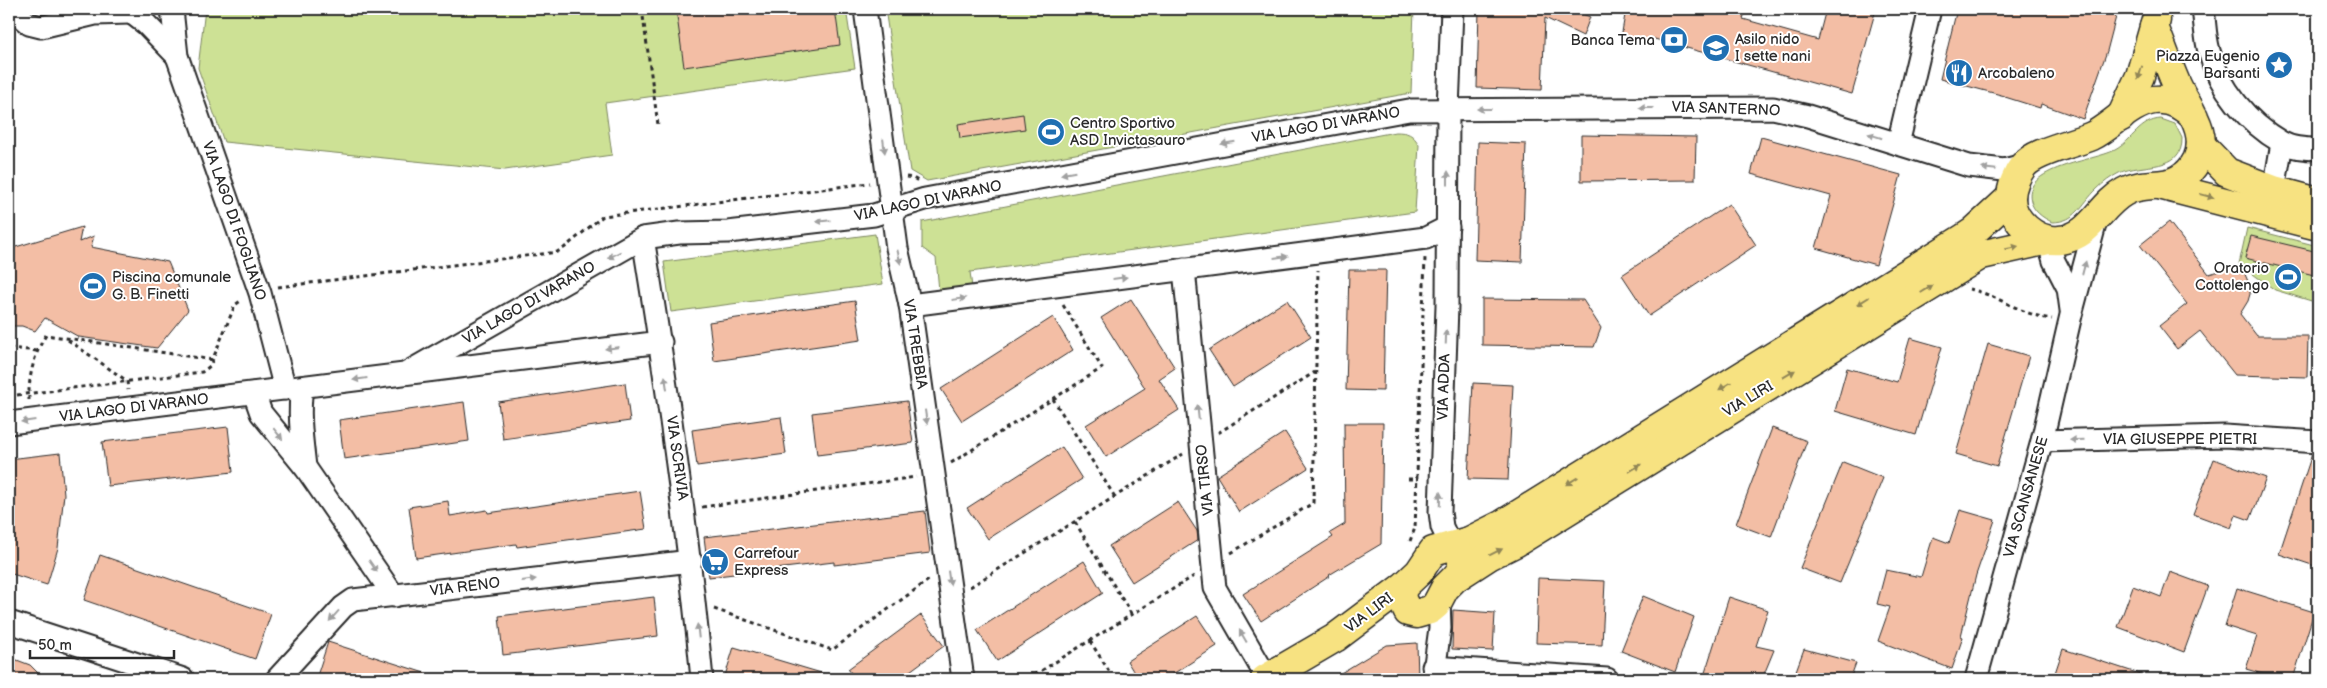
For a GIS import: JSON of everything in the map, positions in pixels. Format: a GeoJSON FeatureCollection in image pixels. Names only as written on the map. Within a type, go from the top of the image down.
{"type":"FeatureCollection","features":[{"type":"Feature","properties":{"kind":"main road"},"geometry":{"type":"LineString","coordinates":[[2156,18],[2177,85],[2198,125],[2201,145],[2227,172],[2274,190],[2318,202]]}},
{"type":"Feature","properties":{"kind":"main road"},"geometry":{"type":"LineString","coordinates":[[2121,117],[2140,76],[2156,18]]}},
{"type":"Feature","properties":{"kind":"main road"},"geometry":{"type":"LineString","coordinates":[[2048,240],[2036,236],[2022,224],[2014,211],[2010,197],[2015,178],[2024,165],[2034,157],[2098,133],[2143,103],[2162,100],[2180,105],[2194,117]]}},
{"type":"Feature","properties":{"kind":"main road","name":"VIA SCANSANESE"},"geometry":{"type":"LineString","coordinates":[[2048,240],[2075,236],[2096,221],[2110,202],[2128,190],[2149,184],[2159,185],[2179,179],[2188,173],[2194,165],[2201,145]]}},
{"type":"Feature","properties":{"kind":"main road"},"geometry":{"type":"LineString","coordinates":[[2159,185],[2318,226]]}},
{"type":"Feature","properties":{"kind":"main road","name":"VIA LIRI"},"geometry":{"type":"LineString","coordinates":[[1266,679],[1406,599],[1419,572],[1433,551],[1470,541],[1503,524],[1964,238],[1973,232],[2010,197]]}},
{"type":"Feature","properties":{"kind":"main road","name":"VIA LIRI"},"geometry":{"type":"LineString","coordinates":[[1406,599],[1423,613],[1430,610],[1447,588],[1489,556],[1516,543],[1982,255],[2048,240]]}},
{"type":"Feature","properties":{"kind":"main road"},"geometry":{"type":"LineString","coordinates":[[1447,588],[1462,569],[1462,558],[1451,546]]}},
{"type":"Feature","properties":{"kind":"street"},"geometry":{"type":"LineString","coordinates":[[12,9],[35,27],[96,14],[128,12],[143,15],[157,9]]}},
{"type":"Feature","properties":{"kind":"street"},"geometry":{"type":"LineString","coordinates":[[50,25],[66,9]]}},
{"type":"Feature","properties":{"kind":"street","name":"VIA LAGO DI FOGLIANO"},"geometry":{"type":"LineString","coordinates":[[172,9],[177,56],[293,388]]}},
{"type":"Feature","properties":{"kind":"street","name":"VIA TREBBIA"},"geometry":{"type":"LineString","coordinates":[[865,9],[897,248],[910,305],[963,679]]}},
{"type":"Feature","properties":{"kind":"street"},"geometry":{"type":"LineString","coordinates":[[1448,109],[1452,9]]}},
{"type":"Feature","properties":{"kind":"street"},"geometry":{"type":"LineString","coordinates":[[1898,144],[1930,9]]}},
{"type":"Feature","properties":{"kind":"street"},"geometry":{"type":"LineString","coordinates":[[2203,9],[2209,51],[2228,93],[2245,114],[2282,143],[2306,149],[2318,149]]}},
{"type":"Feature","properties":{"kind":"street","name":"VIA LAGO DI FOGLIANO"},"geometry":{"type":"LineString","coordinates":[[128,12],[161,38],[177,56]]}},
{"type":"Feature","properties":{"kind":"street","name":"VIA SANTERNO"},"geometry":{"type":"LineString","coordinates":[[1448,109],[1773,108],[1808,116],[1969,166],[2004,170],[2024,165]]}},
{"type":"Feature","properties":{"kind":"street","name":"VIA LAGO DI VARANO"},"geometry":{"type":"LineString","coordinates":[[408,372],[643,238],[679,233],[728,232],[874,215],[935,197],[1409,110],[1448,109]]}},
{"type":"Feature","properties":{"kind":"street","name":"VIA ADDA"},"geometry":{"type":"LineString","coordinates":[[1448,109],[1448,227],[1440,512],[1442,527],[1451,546]]}},
{"type":"Feature","properties":{"kind":"street"},"geometry":{"type":"LineString","coordinates":[[2274,190],[2282,143]]}},
{"type":"Feature","properties":{"kind":"street","name":"VIA SCANSANESE"},"geometry":{"type":"LineString","coordinates":[[1976,679],[2042,441],[2096,221]]}},
{"type":"Feature","properties":{"kind":"street"},"geometry":{"type":"LineString","coordinates":[[910,305],[1426,238],[1448,227]]}},
{"type":"Feature","properties":{"kind":"street","name":"VIA SCRIVIA"},"geometry":{"type":"LineString","coordinates":[[643,238],[661,342],[691,561],[702,679]]}},
{"type":"Feature","properties":{"kind":"street","name":"VIA SCANSANESE"},"geometry":{"type":"LineString","coordinates":[[2048,240],[2054,261],[2068,288],[2071,317]]}},
{"type":"Feature","properties":{"kind":"street","name":"VIA TIRSO"},"geometry":{"type":"LineString","coordinates":[[1184,269],[1215,588],[1266,679]]}},
{"type":"Feature","properties":{"kind":"street","name":"VIA LAGO DI VARANO"},"geometry":{"type":"LineString","coordinates":[[9,424],[408,372],[661,342]]}},
{"type":"Feature","properties":{"kind":"street"},"geometry":{"type":"LineString","coordinates":[[293,388],[300,418],[305,468]]}},
{"type":"Feature","properties":{"kind":"street"},"geometry":{"type":"LineString","coordinates":[[254,393],[261,413],[305,468],[394,596]]}},
{"type":"Feature","properties":{"kind":"street","name":"VIA GIUSEPPE PIETRI"},"geometry":{"type":"LineString","coordinates":[[2042,441],[2225,436],[2318,442]]}},
{"type":"Feature","properties":{"kind":"street","name":"VIA RENO"},"geometry":{"type":"LineString","coordinates":[[278,679],[343,607],[353,600],[691,561]]}},
{"type":"Feature","properties":{"kind":"street"},"geometry":{"type":"LineString","coordinates":[[1433,673],[1447,588]]}},
{"type":"Feature","properties":{"kind":"street"},"geometry":{"type":"LineString","coordinates":[[1406,599],[1425,626],[1433,673]]}},
{"type":"Feature","properties":{"kind":"street"},"geometry":{"type":"LineString","coordinates":[[9,622],[183,679]]}},
{"type":"Feature","properties":{"kind":"street"},"geometry":{"type":"LineString","coordinates":[[1433,673],[1607,679]]}},
{"type":"Feature","properties":{"kind":"path"},"geometry":{"type":"LineString","coordinates":[[642,9],[658,126]]}},
{"type":"Feature","properties":{"kind":"path"},"geometry":{"type":"LineString","coordinates":[[1028,679],[1313,503],[1318,252]]}},
{"type":"Feature","properties":{"kind":"path"},"geometry":{"type":"LineString","coordinates":[[1408,545],[1415,528],[1418,479],[1425,258]]}},
{"type":"Feature","properties":{"kind":"path"},"geometry":{"type":"LineString","coordinates":[[1051,287],[1102,368],[1053,399]]}},
{"type":"Feature","properties":{"kind":"path"},"geometry":{"type":"LineString","coordinates":[[1965,288],[1989,295],[2016,309],[2039,317],[2071,317]]}},
{"type":"Feature","properties":{"kind":"path"},"geometry":{"type":"LineString","coordinates":[[9,396],[29,393],[202,372],[210,366],[213,360],[46,335],[37,351],[29,393],[30,421]]}},
{"type":"Feature","properties":{"kind":"path"},"geometry":{"type":"LineString","coordinates":[[66,338],[127,381]]}},
{"type":"Feature","properties":{"kind":"path"},"geometry":{"type":"LineString","coordinates":[[9,348],[37,351]]}},
{"type":"Feature","properties":{"kind":"path"},"geometry":{"type":"LineString","coordinates":[[952,598],[1315,372]]}},
{"type":"Feature","properties":{"kind":"path"},"geometry":{"type":"LineString","coordinates":[[127,381],[129,408]]}},
{"type":"Feature","properties":{"kind":"path"},"geometry":{"type":"LineString","coordinates":[[1408,479],[1441,479]]}},
{"type":"Feature","properties":{"kind":"path"},"geometry":{"type":"LineString","coordinates":[[1074,522],[1132,615]]}},
{"type":"Feature","properties":{"kind":"path"},"geometry":{"type":"LineString","coordinates":[[695,602],[832,650],[947,567]]}},
{"type":"Feature","properties":{"kind":"path"},"geometry":{"type":"LineString","coordinates":[[1090,641],[1114,679]]}},
{"type":"Feature","properties":{"kind":"green space"},"geometry":{"type":"Polygon","coordinates":[[[205,9],[846,9],[855,68],[605,103],[612,155],[505,170],[224,142],[198,68],[205,9]]]}},
{"type":"Feature","properties":{"kind":"green space","name":"Centro Sportivo ASD Invictasauro"},"geometry":{"type":"Polygon","coordinates":[[[885,9],[1414,9],[1411,93],[927,181],[910,171],[885,9]]]}},
{"type":"Feature","properties":{"kind":"green space"},"geometry":{"type":"Polygon","coordinates":[[[2161,119],[2175,124],[2182,138],[2181,149],[2176,157],[2169,162],[2119,173],[2099,187],[2073,216],[2067,219],[2052,222],[2036,211],[2031,201],[2031,189],[2037,180],[2061,167],[2115,150],[2147,123],[2161,119]]]}},
{"type":"Feature","properties":{"kind":"green space"},"geometry":{"type":"Polygon","coordinates":[[[1395,132],[1410,134],[1419,145],[1415,212],[970,272],[972,287],[939,291],[936,258],[922,248],[922,222],[1395,132]]]}},
{"type":"Feature","properties":{"kind":"green space","name":"Oratorio Cottolengo"},"geometry":{"type":"Polygon","coordinates":[[[2247,228],[2318,246],[2318,303],[2275,290],[2239,264],[2247,228]]]}},
{"type":"Feature","properties":{"kind":"green space"},"geometry":{"type":"Polygon","coordinates":[[[875,234],[883,284],[671,312],[664,262],[875,234]]]}},
{"type":"Feature","properties":{"kind":"building"},"geometry":{"type":"Polygon","coordinates":[[[676,9],[835,9],[840,45],[684,67],[676,9]]]}},
{"type":"Feature","properties":{"kind":"building"},"geometry":{"type":"Polygon","coordinates":[[[1479,9],[1570,9],[1590,17],[1583,36],[1545,18],[1542,90],[1477,88],[1479,9]]]}},
{"type":"Feature","properties":{"kind":"building"},"geometry":{"type":"Polygon","coordinates":[[[1626,9],[1746,9],[1743,19],[1818,40],[1826,9],[1876,9],[1852,94],[1651,38],[1651,41],[1621,38],[1626,9]]]}},
{"type":"Feature","properties":{"kind":"building"},"geometry":{"type":"Polygon","coordinates":[[[1957,9],[2118,9],[2107,51],[2083,119],[2041,104],[2040,108],[2005,96],[1940,79],[1957,9]]]}},
{"type":"Feature","properties":{"kind":"building"},"geometry":{"type":"Polygon","coordinates":[[[1023,114],[1025,129],[960,138],[958,124],[1023,114]]]}},
{"type":"Feature","properties":{"kind":"building"},"geometry":{"type":"Polygon","coordinates":[[[1581,135],[1696,137],[1695,180],[1581,181],[1581,135]]]}},
{"type":"Feature","properties":{"kind":"building"},"geometry":{"type":"Polygon","coordinates":[[[1761,137],[1901,175],[1876,265],[1816,248],[1831,196],[1751,174],[1761,137]]]}},
{"type":"Feature","properties":{"kind":"building"},"geometry":{"type":"Polygon","coordinates":[[[1478,142],[1526,144],[1522,262],[1475,260],[1478,142]]]}},
{"type":"Feature","properties":{"kind":"building"},"geometry":{"type":"Polygon","coordinates":[[[1729,204],[1756,245],[1649,316],[1622,275],[1729,204]]]}},
{"type":"Feature","properties":{"kind":"building"},"geometry":{"type":"Polygon","coordinates":[[[2169,222],[2209,274],[2230,268],[2244,272],[2250,286],[2250,294],[2240,314],[2257,336],[2308,336],[2307,377],[2235,375],[2200,331],[2177,349],[2159,326],[2187,304],[2140,245],[2169,222]]]}},
{"type":"Feature","properties":{"kind":"building","name":"Piscina comunale G. B. Finetti"},"geometry":{"type":"Polygon","coordinates":[[[82,227],[79,242],[94,236],[91,247],[168,262],[188,310],[157,348],[79,337],[45,318],[35,331],[22,326],[9,326],[9,249],[82,227]]]}},
{"type":"Feature","properties":{"kind":"building"},"geometry":{"type":"Polygon","coordinates":[[[2251,236],[2318,252],[2318,276],[2245,258],[2251,236]]]}},
{"type":"Feature","properties":{"kind":"building"},"geometry":{"type":"Polygon","coordinates":[[[1349,270],[1386,270],[1383,391],[1346,390],[1349,270]]]}},
{"type":"Feature","properties":{"kind":"building"},"geometry":{"type":"Polygon","coordinates":[[[1131,299],[1175,368],[1159,379],[1179,410],[1106,457],[1086,425],[1145,388],[1101,318],[1131,299]]]}},
{"type":"Feature","properties":{"kind":"building"},"geometry":{"type":"Polygon","coordinates":[[[1482,299],[1583,300],[1601,328],[1594,347],[1482,345],[1482,299]]]}},
{"type":"Feature","properties":{"kind":"building"},"geometry":{"type":"Polygon","coordinates":[[[1287,300],[1311,337],[1233,387],[1209,350],[1287,300]]]}},
{"type":"Feature","properties":{"kind":"building"},"geometry":{"type":"Polygon","coordinates":[[[855,301],[861,340],[714,361],[709,322],[855,301]]]}},
{"type":"Feature","properties":{"kind":"building"},"geometry":{"type":"Polygon","coordinates":[[[1053,317],[1073,350],[962,421],[941,389],[1053,317]]]}},
{"type":"Feature","properties":{"kind":"building"},"geometry":{"type":"Polygon","coordinates":[[[1910,338],[1942,347],[1916,435],[1835,411],[1847,368],[1897,382],[1910,338]]]}},
{"type":"Feature","properties":{"kind":"building"},"geometry":{"type":"Polygon","coordinates":[[[1988,344],[2029,356],[1997,466],[1956,454],[1988,344]]]}},
{"type":"Feature","properties":{"kind":"building"},"geometry":{"type":"Polygon","coordinates":[[[625,383],[630,421],[503,439],[498,402],[625,383]]]}},
{"type":"Feature","properties":{"kind":"building"},"geometry":{"type":"Polygon","coordinates":[[[1473,383],[1513,385],[1508,480],[1468,479],[1473,383]]]}},
{"type":"Feature","properties":{"kind":"building"},"geometry":{"type":"Polygon","coordinates":[[[907,401],[913,443],[817,455],[812,413],[907,401]]]}},
{"type":"Feature","properties":{"kind":"building"},"geometry":{"type":"Polygon","coordinates":[[[464,402],[469,441],[344,459],[339,420],[464,402]]]}},
{"type":"Feature","properties":{"kind":"building"},"geometry":{"type":"Polygon","coordinates":[[[781,417],[786,454],[697,466],[692,430],[781,417]]]}},
{"type":"Feature","properties":{"kind":"building"},"geometry":{"type":"Polygon","coordinates":[[[1344,423],[1383,423],[1381,544],[1329,575],[1261,621],[1243,594],[1333,537],[1330,533],[1345,524],[1344,423]]]}},
{"type":"Feature","properties":{"kind":"building"},"geometry":{"type":"Polygon","coordinates":[[[228,427],[233,472],[108,486],[102,442],[228,427]]]}},
{"type":"Feature","properties":{"kind":"building"},"geometry":{"type":"Polygon","coordinates":[[[1772,428],[1807,441],[1771,537],[1736,524],[1772,428]]]}},
{"type":"Feature","properties":{"kind":"building"},"geometry":{"type":"Polygon","coordinates":[[[1285,432],[1308,468],[1239,512],[1217,476],[1285,432]]]}},
{"type":"Feature","properties":{"kind":"building"},"geometry":{"type":"Polygon","coordinates":[[[1062,447],[1082,479],[988,539],[967,508],[1062,447]]]}},
{"type":"Feature","properties":{"kind":"building"},"geometry":{"type":"Polygon","coordinates":[[[60,453],[64,494],[58,548],[47,585],[9,573],[11,500],[9,459],[60,453]]]}},
{"type":"Feature","properties":{"kind":"building"},"geometry":{"type":"Polygon","coordinates":[[[2312,454],[2318,454],[2318,567],[2279,554],[2312,454]]]}},
{"type":"Feature","properties":{"kind":"building"},"geometry":{"type":"Polygon","coordinates":[[[2214,459],[2266,478],[2250,520],[2236,515],[2231,528],[2193,514],[2214,459]]]}},
{"type":"Feature","properties":{"kind":"building"},"geometry":{"type":"Polygon","coordinates":[[[1843,462],[1883,478],[1840,583],[1800,568],[1843,462]]]}},
{"type":"Feature","properties":{"kind":"building"},"geometry":{"type":"Polygon","coordinates":[[[640,491],[646,529],[517,547],[516,544],[416,558],[409,507],[448,501],[450,516],[487,510],[488,513],[640,491]]]}},
{"type":"Feature","properties":{"kind":"building"},"geometry":{"type":"Polygon","coordinates":[[[1178,502],[1197,531],[1198,540],[1132,582],[1109,546],[1178,502]]]}},
{"type":"Feature","properties":{"kind":"building"},"geometry":{"type":"Polygon","coordinates":[[[1960,510],[1995,520],[1976,575],[1961,636],[1963,637],[1952,669],[1878,641],[1890,607],[1877,604],[1886,570],[1921,577],[1933,537],[1949,543],[1960,510]]]}},
{"type":"Feature","properties":{"kind":"building"},"geometry":{"type":"Polygon","coordinates":[[[925,511],[930,553],[834,565],[834,562],[709,577],[704,537],[925,511]]]}},
{"type":"Feature","properties":{"kind":"building"},"geometry":{"type":"Polygon","coordinates":[[[100,555],[271,614],[255,659],[84,600],[100,555]]]}},
{"type":"Feature","properties":{"kind":"building"},"geometry":{"type":"Polygon","coordinates":[[[1084,561],[1103,593],[997,661],[977,630],[1084,561]]]}},
{"type":"Feature","properties":{"kind":"building"},"geometry":{"type":"Polygon","coordinates":[[[2170,572],[2208,586],[2184,652],[2118,627],[2133,586],[2161,597],[2170,572]]]}},
{"type":"Feature","properties":{"kind":"building"},"geometry":{"type":"Polygon","coordinates":[[[1538,578],[1605,581],[1602,645],[1536,643],[1538,578]]]}},
{"type":"Feature","properties":{"kind":"building"},"geometry":{"type":"Polygon","coordinates":[[[2237,588],[2314,612],[2293,679],[2279,679],[2246,669],[2257,636],[2225,626],[2237,588]]]}},
{"type":"Feature","properties":{"kind":"building"},"geometry":{"type":"Polygon","coordinates":[[[1643,596],[1694,617],[1675,672],[1621,651],[1643,596]]]}},
{"type":"Feature","properties":{"kind":"building"},"geometry":{"type":"Polygon","coordinates":[[[654,597],[658,636],[503,655],[499,616],[654,597]]]}},
{"type":"Feature","properties":{"kind":"building"},"geometry":{"type":"Polygon","coordinates":[[[1729,597],[1768,610],[1756,646],[1774,650],[1762,679],[1703,679],[1729,597]]]}},
{"type":"Feature","properties":{"kind":"building"},"geometry":{"type":"Polygon","coordinates":[[[1453,610],[1495,613],[1493,651],[1452,649],[1453,610]]]}},
{"type":"Feature","properties":{"kind":"building"},"geometry":{"type":"Polygon","coordinates":[[[921,615],[944,646],[899,679],[856,679],[848,669],[921,615]]]}},
{"type":"Feature","properties":{"kind":"building"},"geometry":{"type":"Polygon","coordinates":[[[1197,616],[1217,646],[1165,679],[1138,679],[1127,661],[1197,616]]]}},
{"type":"Feature","properties":{"kind":"building"},"geometry":{"type":"Polygon","coordinates":[[[328,642],[434,676],[433,679],[316,679],[328,642]]]}},
{"type":"Feature","properties":{"kind":"building"},"geometry":{"type":"Polygon","coordinates":[[[1417,643],[1418,679],[1331,679],[1387,645],[1417,643]]]}},
{"type":"Feature","properties":{"kind":"building"},"geometry":{"type":"Polygon","coordinates":[[[734,647],[828,675],[827,679],[724,679],[734,647]]]}},
{"type":"Feature","properties":{"kind":"building"},"geometry":{"type":"Polygon","coordinates":[[[1804,649],[1856,663],[1850,679],[1793,679],[1804,649]]]}},
{"type":"Feature","properties":{"kind":"building"},"geometry":{"type":"Polygon","coordinates":[[[2063,649],[2146,676],[2145,679],[2053,679],[2063,649]]]}},
{"type":"Feature","properties":{"kind":"building"},"geometry":{"type":"Polygon","coordinates":[[[9,657],[30,665],[44,679],[9,679],[9,657]]]}},
{"type":"Feature","properties":{"kind":"place","name":"Banca Tema"},"geometry":{"type":"Point","coordinates":[1674,40]}},
{"type":"Feature","properties":{"kind":"place","name":"Asilo nido I sette nani"},"geometry":{"type":"Point","coordinates":[1716,48]}},
{"type":"Feature","properties":{"kind":"place","name":"Piazza Eugenio Barsanti"},"geometry":{"type":"Point","coordinates":[2279,65]}},
{"type":"Feature","properties":{"kind":"place","name":"Arcobaleno"},"geometry":{"type":"Point","coordinates":[1959,73]}},
{"type":"Feature","properties":{"kind":"place","name":"Centro Sportivo ASD Invictasauro"},"geometry":{"type":"Point","coordinates":[1051,132]}},
{"type":"Feature","properties":{"kind":"place","name":"Oratorio Cottolengo"},"geometry":{"type":"Point","coordinates":[2288,277]}},
{"type":"Feature","properties":{"kind":"place","name":"Piscina comunale G. B. Finetti"},"geometry":{"type":"Point","coordinates":[93,286]}},
{"type":"Feature","properties":{"kind":"place","name":"Carrefour Express"},"geometry":{"type":"Point","coordinates":[715,562]}}]}
